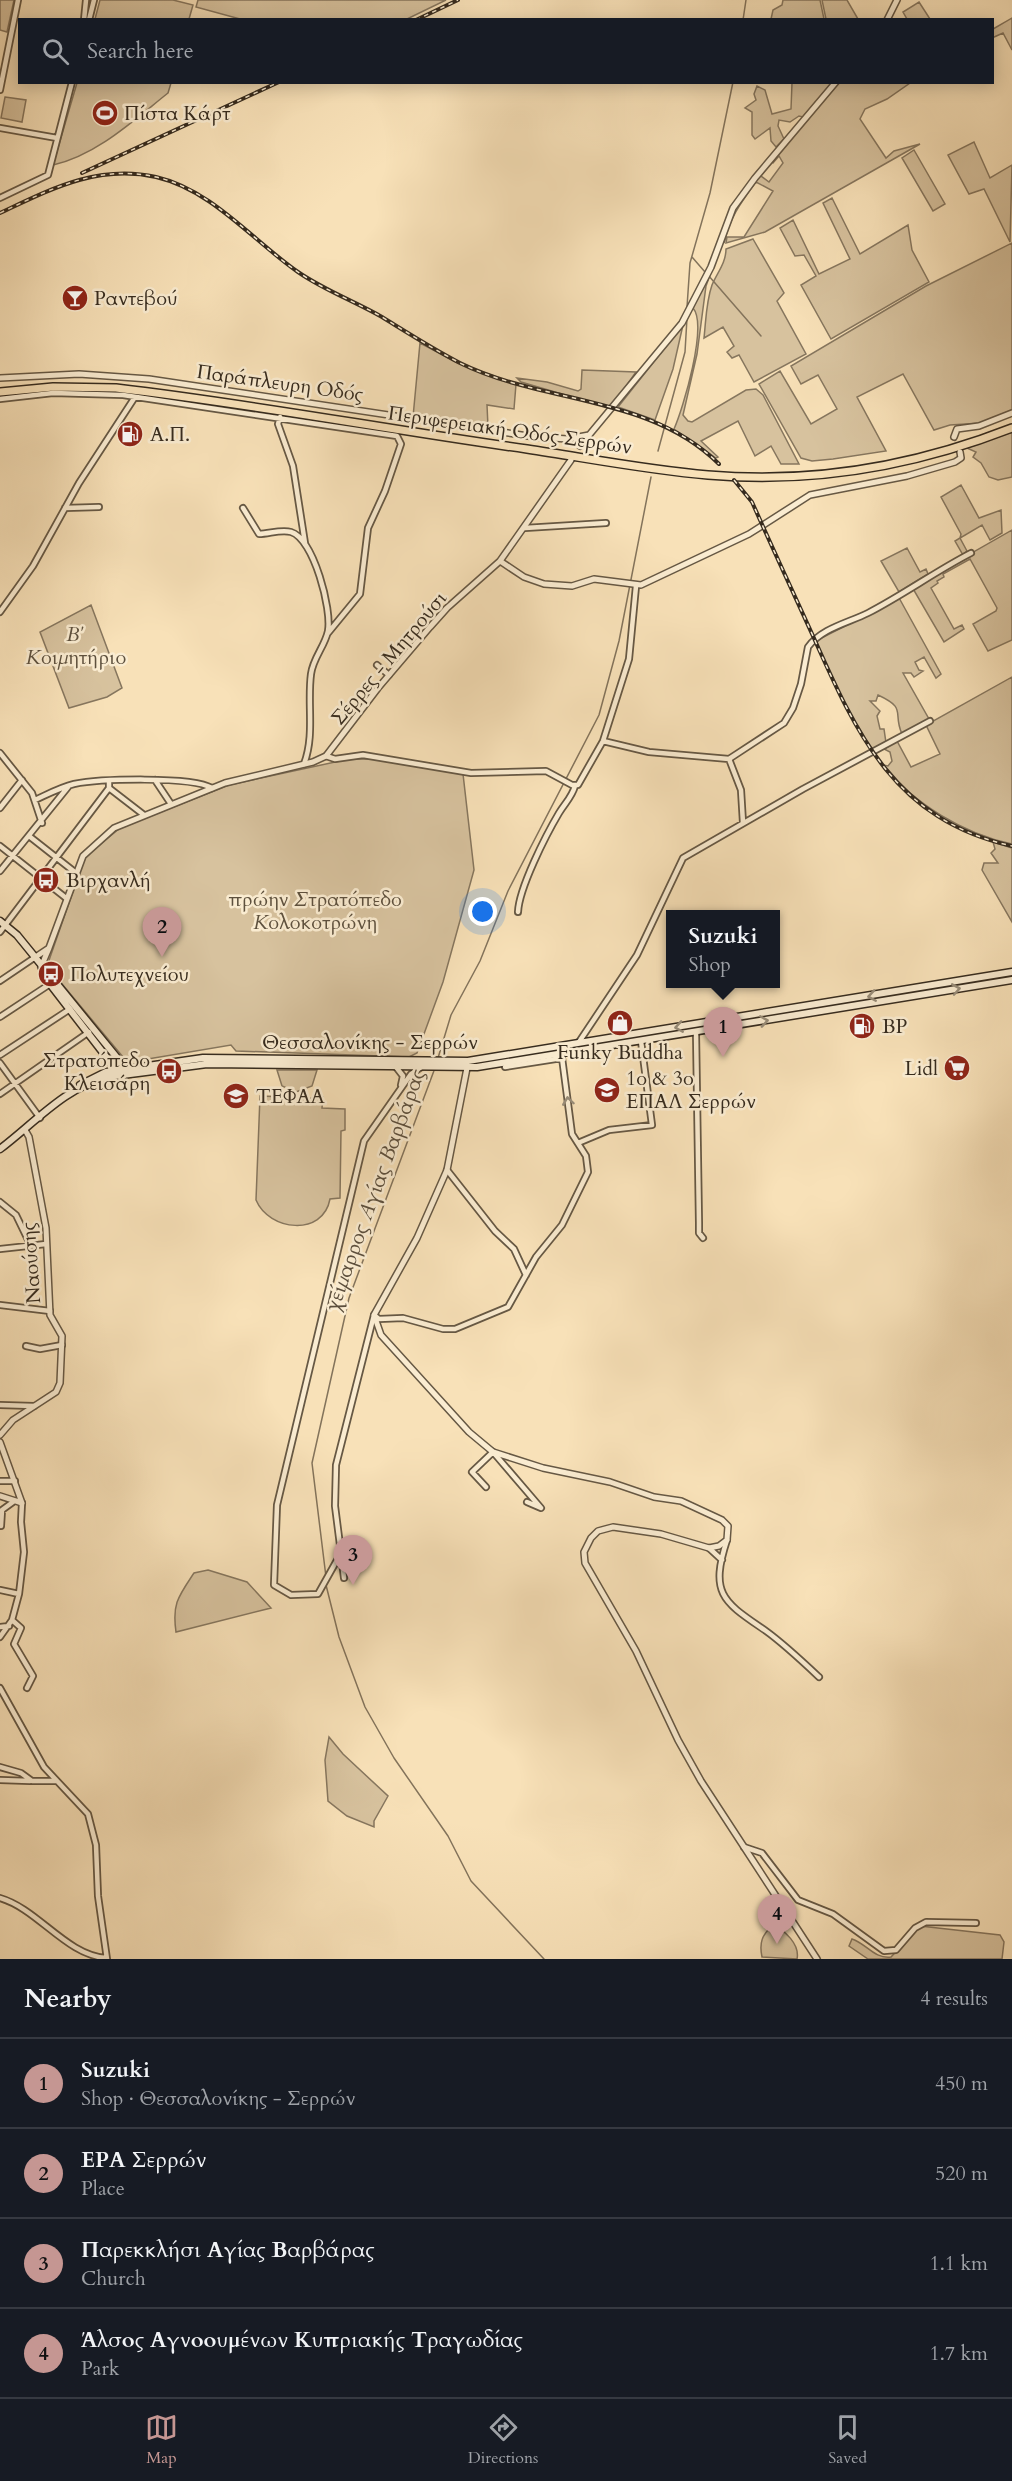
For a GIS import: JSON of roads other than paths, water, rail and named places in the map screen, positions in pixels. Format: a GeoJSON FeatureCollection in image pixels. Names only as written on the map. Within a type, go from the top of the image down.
{"type":"FeatureCollection","features":[{"type":"Feature","properties":{"kind":"main road","name":"Περιφερειακή Οδός Σερρών"},"geometry":{"type":"LineString","coordinates":[[0,392],[53,387],[116,388],[657,468],[757,477],[795,476],[888,466],[923,458],[1012,428]]}},
{"type":"Feature","properties":{"kind":"main road"},"geometry":{"type":"LineString","coordinates":[[3,923],[116,1057],[121,1072]]}},
{"type":"Feature","properties":{"kind":"main road"},"geometry":{"type":"LineString","coordinates":[[43,969],[50,984],[121,1072]]}},
{"type":"Feature","properties":{"kind":"main road","name":"Θεσσαλονίκης - Σερρών"},"geometry":{"type":"LineString","coordinates":[[561,1053],[578,1045],[1012,972]]}},
{"type":"Feature","properties":{"kind":"main road","name":"Θεσσαλονίκης - Σερρών"},"geometry":{"type":"LineString","coordinates":[[454,1065],[467,1068],[1012,980]]}},
{"type":"Feature","properties":{"kind":"main road"},"geometry":{"type":"LineString","coordinates":[[69,1096],[76,1088],[98,1074],[108,1061],[107,1054]]}},
{"type":"Feature","properties":{"kind":"main road"},"geometry":{"type":"LineString","coordinates":[[116,1057],[139,1066]]}},
{"type":"Feature","properties":{"kind":"main road","name":"Θεσσαλονίκης - Σερρών"},"geometry":{"type":"LineString","coordinates":[[121,1072],[139,1066],[213,1057],[422,1066]]}},
{"type":"Feature","properties":{"kind":"main road","name":"Θεσσαλονίκης - Σερρών"},"geometry":{"type":"LineString","coordinates":[[121,1072],[207,1064],[396,1067],[504,1062]]}},
{"type":"Feature","properties":{"kind":"main road"},"geometry":{"type":"LineString","coordinates":[[98,1074],[121,1072]]}},
{"type":"Feature","properties":{"kind":"main road"},"geometry":{"type":"LineString","coordinates":[[0,1149],[69,1096],[97,1080],[121,1072]]}},
{"type":"Feature","properties":{"kind":"street"},"geometry":{"type":"LineString","coordinates":[[0,90],[18,0]]}},
{"type":"Feature","properties":{"kind":"street"},"geometry":{"type":"LineString","coordinates":[[86,0],[86,18]]}},
{"type":"Feature","properties":{"kind":"street"},"geometry":{"type":"LineString","coordinates":[[87,18],[94,0]]}},
{"type":"Feature","properties":{"kind":"street"},"geometry":{"type":"LineString","coordinates":[[888,18],[897,0]]}},
{"type":"Feature","properties":{"kind":"street"},"geometry":{"type":"LineString","coordinates":[[0,198],[48,176],[71,84]]}},
{"type":"Feature","properties":{"kind":"street"},"geometry":{"type":"LineString","coordinates":[[580,446],[682,323],[711,267],[733,208],[754,178],[834,84]]}},
{"type":"Feature","properties":{"kind":"street"},"geometry":{"type":"LineString","coordinates":[[0,128],[57,138]]}},
{"type":"Feature","properties":{"kind":"street","name":"Παράπλευρη Οδός"},"geometry":{"type":"LineString","coordinates":[[0,378],[79,374],[149,379],[535,437],[568,439],[589,435]]}},
{"type":"Feature","properties":{"kind":"street"},"geometry":{"type":"LineString","coordinates":[[0,399],[53,393],[135,397],[391,434],[400,439],[385,491],[368,528],[360,594],[328,633],[312,670],[309,746],[304,764]]}},
{"type":"Feature","properties":{"kind":"street"},"geometry":{"type":"LineString","coordinates":[[0,612],[33,566],[65,508],[135,397]]}},
{"type":"Feature","properties":{"kind":"street"},"geometry":{"type":"LineString","coordinates":[[954,437],[957,429],[979,426],[1012,412]]}},
{"type":"Feature","properties":{"kind":"street"},"geometry":{"type":"LineString","coordinates":[[280,417],[278,424],[293,466],[305,544],[322,584],[328,633]]}},
{"type":"Feature","properties":{"kind":"street"},"geometry":{"type":"LineString","coordinates":[[500,561],[524,576],[544,584],[572,586],[594,579],[634,586],[658,578],[748,534],[810,495],[907,476],[955,462],[961,458],[960,452]]}},
{"type":"Feature","properties":{"kind":"street","name":"Σέρρες - Μητρούσι"},"geometry":{"type":"LineString","coordinates":[[326,756],[389,675],[447,608],[500,561],[571,460]]}},
{"type":"Feature","properties":{"kind":"street"},"geometry":{"type":"LineString","coordinates":[[65,508],[99,507]]}},
{"type":"Feature","properties":{"kind":"street"},"geometry":{"type":"LineString","coordinates":[[243,508],[259,534],[289,532],[305,544]]}},
{"type":"Feature","properties":{"kind":"street"},"geometry":{"type":"LineString","coordinates":[[525,528],[606,523]]}},
{"type":"Feature","properties":{"kind":"street"},"geometry":{"type":"LineString","coordinates":[[603,741],[649,752],[729,759],[784,723],[793,708],[801,684],[808,647],[814,639],[839,624],[866,614],[971,553]]}},
{"type":"Feature","properties":{"kind":"street"},"geometry":{"type":"LineString","coordinates":[[518,912],[530,871],[548,832],[571,798],[574,785],[584,776],[603,741],[631,649],[634,586]]}},
{"type":"Feature","properties":{"kind":"street"},"geometry":{"type":"LineString","coordinates":[[377,665],[389,675]]}},
{"type":"Feature","properties":{"kind":"street"},"geometry":{"type":"LineString","coordinates":[[578,1045],[642,947],[679,863],[689,854],[742,823],[930,721]]}},
{"type":"Feature","properties":{"kind":"street"},"geometry":{"type":"LineString","coordinates":[[0,753],[35,800],[42,823]]}},
{"type":"Feature","properties":{"kind":"street"},"geometry":{"type":"LineString","coordinates":[[43,969],[82,856],[91,846],[117,826],[212,788],[326,756],[335,759],[363,755],[471,773],[546,771],[574,785]]}},
{"type":"Feature","properties":{"kind":"street"},"geometry":{"type":"LineString","coordinates":[[729,759],[741,790],[742,823]]}},
{"type":"Feature","properties":{"kind":"street"},"geometry":{"type":"LineString","coordinates":[[0,808],[22,780]]}},
{"type":"Feature","properties":{"kind":"street"},"geometry":{"type":"LineString","coordinates":[[35,800],[70,785],[109,785],[119,780],[195,782],[212,788]]}},
{"type":"Feature","properties":{"kind":"street"},"geometry":{"type":"LineString","coordinates":[[155,780],[171,804]]}},
{"type":"Feature","properties":{"kind":"street"},"geometry":{"type":"LineString","coordinates":[[195,782],[200,788],[197,794]]}},
{"type":"Feature","properties":{"kind":"street"},"geometry":{"type":"LineString","coordinates":[[0,871],[42,823],[70,785]]}},
{"type":"Feature","properties":{"kind":"street"},"geometry":{"type":"LineString","coordinates":[[109,785],[144,815]]}},
{"type":"Feature","properties":{"kind":"street"},"geometry":{"type":"LineString","coordinates":[[0,932],[3,923],[42,879],[109,785]]}},
{"type":"Feature","properties":{"kind":"street"},"geometry":{"type":"LineString","coordinates":[[29,836],[76,873]]}},
{"type":"Feature","properties":{"kind":"street"},"geometry":{"type":"LineString","coordinates":[[0,846],[66,898]]}},
{"type":"Feature","properties":{"kind":"street"},"geometry":{"type":"LineString","coordinates":[[0,981],[49,948]]}},
{"type":"Feature","properties":{"kind":"street"},"geometry":{"type":"LineString","coordinates":[[0,1017],[50,984]]}},
{"type":"Feature","properties":{"kind":"street"},"geometry":{"type":"LineString","coordinates":[[0,1055],[70,1009]]}},
{"type":"Feature","properties":{"kind":"street"},"geometry":{"type":"LineString","coordinates":[[0,1094],[89,1032]]}},
{"type":"Feature","properties":{"kind":"street"},"geometry":{"type":"LineString","coordinates":[[696,1032],[699,1233],[703,1238]]}},
{"type":"Feature","properties":{"kind":"street"},"geometry":{"type":"LineString","coordinates":[[578,1143],[611,1130],[652,1126],[641,1041]]}},
{"type":"Feature","properties":{"kind":"street"},"geometry":{"type":"LineString","coordinates":[[374,1315],[379,1319],[403,1318],[443,1329],[455,1329],[508,1307],[536,1257],[562,1225],[588,1173],[587,1158],[572,1134],[561,1053]]}},
{"type":"Feature","properties":{"kind":"street"},"geometry":{"type":"LineString","coordinates":[[0,1063],[40,1118]]}},
{"type":"Feature","properties":{"kind":"street"},"geometry":{"type":"LineString","coordinates":[[342,1553],[318,1594],[291,1594],[274,1585],[276,1514],[364,1141],[412,1073],[422,1066]]}},
{"type":"Feature","properties":{"kind":"street"},"geometry":{"type":"LineString","coordinates":[[396,1067],[403,1078],[399,1090]]}},
{"type":"Feature","properties":{"kind":"street"},"geometry":{"type":"LineString","coordinates":[[344,1578],[335,1506],[336,1465],[374,1315],[417,1238],[447,1170],[467,1068]]}},
{"type":"Feature","properties":{"kind":"street","name":"Ναούσης"},"geometry":{"type":"LineString","coordinates":[[0,1435],[11,1422],[53,1394],[60,1386],[61,1334],[51,1318],[46,1227],[32,1152],[25,1130]]}},
{"type":"Feature","properties":{"kind":"street"},"geometry":{"type":"LineString","coordinates":[[447,1170],[495,1231],[514,1249],[526,1275]]}},
{"type":"Feature","properties":{"kind":"street"},"geometry":{"type":"LineString","coordinates":[[0,1202],[16,1215],[31,1246]]}},
{"type":"Feature","properties":{"kind":"street"},"geometry":{"type":"LineString","coordinates":[[0,1249],[46,1244]]}},
{"type":"Feature","properties":{"kind":"street"},"geometry":{"type":"LineString","coordinates":[[0,1305],[50,1311]]}},
{"type":"Feature","properties":{"kind":"street"},"geometry":{"type":"LineString","coordinates":[[374,1315],[381,1335],[469,1432],[494,1452],[541,1508],[527,1502]]}},
{"type":"Feature","properties":{"kind":"street"},"geometry":{"type":"LineString","coordinates":[[33,1340],[28,1346],[43,1349],[62,1345]]}},
{"type":"Feature","properties":{"kind":"street"},"geometry":{"type":"LineString","coordinates":[[0,1405],[34,1406]]}},
{"type":"Feature","properties":{"kind":"street"},"geometry":{"type":"LineString","coordinates":[[0,1442],[22,1503],[24,1554],[19,1594],[12,1620],[0,1637]]}},
{"type":"Feature","properties":{"kind":"street"},"geometry":{"type":"LineString","coordinates":[[486,1487],[472,1472],[494,1452]]}},
{"type":"Feature","properties":{"kind":"street"},"geometry":{"type":"LineString","coordinates":[[494,1452],[554,1471],[610,1482],[654,1497],[681,1501],[725,1522],[729,1530],[719,1582],[723,1597],[742,1617],[774,1637],[819,1677]]}},
{"type":"Feature","properties":{"kind":"street"},"geometry":{"type":"LineString","coordinates":[[0,1481],[15,1481]]}},
{"type":"Feature","properties":{"kind":"street"},"geometry":{"type":"LineString","coordinates":[[0,1496],[22,1503]]}},
{"type":"Feature","properties":{"kind":"street"},"geometry":{"type":"LineString","coordinates":[[1,1526],[2,1510],[13,1502]]}},
{"type":"Feature","properties":{"kind":"street"},"geometry":{"type":"LineString","coordinates":[[722,1560],[709,1548],[661,1534],[613,1527],[598,1532],[591,1538],[585,1552],[585,1563],[636,1651],[695,1770],[817,1959]]}},
{"type":"Feature","properties":{"kind":"street"},"geometry":{"type":"LineString","coordinates":[[709,1548],[719,1546],[727,1540]]}},
{"type":"Feature","properties":{"kind":"street"},"geometry":{"type":"LineString","coordinates":[[0,1590],[19,1594]]}},
{"type":"Feature","properties":{"kind":"street"},"geometry":{"type":"LineString","coordinates":[[12,1620],[21,1628],[14,1644],[33,1676],[27,1688]]}},
{"type":"Feature","properties":{"kind":"street"},"geometry":{"type":"LineString","coordinates":[[0,1627],[9,1626]]}},
{"type":"Feature","properties":{"kind":"street"},"geometry":{"type":"LineString","coordinates":[[0,1688],[44,1767],[88,1814],[92,1824],[106,1959],[99,1958],[72,1944],[7,1900],[0,1898]]}},
{"type":"Feature","properties":{"kind":"street"},"geometry":{"type":"LineString","coordinates":[[0,1767],[19,1772],[32,1781]]}},
{"type":"Feature","properties":{"kind":"street"},"geometry":{"type":"LineString","coordinates":[[0,1780],[56,1781]]}},
{"type":"Feature","properties":{"kind":"street"},"geometry":{"type":"LineString","coordinates":[[744,1847],[762,1853],[798,1900],[833,1914],[884,1951],[896,1950],[915,1928],[926,1922],[976,1923]]}},
{"type":"Feature","properties":{"kind":"waterway","name":"χείμαρρος Αγίας Βαρβάρας"},"geometry":{"type":"LineString","coordinates":[[743,18],[746,0]]}},
{"type":"Feature","properties":{"kind":"waterway","name":"χείμαρρος Αγίας Βαρβάρας"},"geometry":{"type":"LineString","coordinates":[[687,307],[690,263],[710,193],[733,84]]}},
{"type":"Feature","properties":{"kind":"waterway"},"geometry":{"type":"LineString","coordinates":[[692,257],[705,272]]}},
{"type":"Feature","properties":{"kind":"waterway"},"geometry":{"type":"LineString","coordinates":[[708,275],[761,336]]}},
{"type":"Feature","properties":{"kind":"waterway","name":"χείμαρρος Αγίας Βαρβάρας"},"geometry":{"type":"LineString","coordinates":[[658,451],[685,352],[687,318]]}},
{"type":"Feature","properties":{"kind":"waterway","name":"χείμαρρος Αγίας Βαρβάρας"},"geometry":{"type":"LineString","coordinates":[[438,1058],[451,1015],[480,961],[508,891],[599,715],[619,641],[651,477]]}},
{"type":"Feature","properties":{"kind":"waterway","name":"χείμαρρος Αγίας Βαρβάρας"},"geometry":{"type":"LineString","coordinates":[[326,1577],[312,1463],[349,1298],[435,1068]]}},
{"type":"Feature","properties":{"kind":"waterway","name":"χείμαρρος Αγίας Βαρβάρας"},"geometry":{"type":"LineString","coordinates":[[326,1585],[339,1637],[365,1707],[394,1758],[448,1836],[471,1881],[544,1959]]}},
{"type":"Feature","properties":{"kind":"railway"},"geometry":{"type":"LineString","coordinates":[[420,18],[458,0]]}},
{"type":"Feature","properties":{"kind":"railway"},"geometry":{"type":"LineString","coordinates":[[82,173],[275,84]]}},
{"type":"Feature","properties":{"kind":"railway"},"geometry":{"type":"LineString","coordinates":[[0,213],[38,195],[95,176],[135,174],[156,177],[176,184],[213,204],[298,272],[382,317],[460,363],[492,376],[595,403],[661,425],[691,442],[719,464]]}},
{"type":"Feature","properties":{"kind":"railway"},"geometry":{"type":"LineString","coordinates":[[734,480],[752,502],[846,707],[864,739],[885,768],[909,794],[938,816],[972,834],[1012,846]]}},
{"type":"Feature","properties":{"kind":"place","name":"Πίστα Κάρτ"},"geometry":{"type":"Point","coordinates":[105,113]}},
{"type":"Feature","properties":{"kind":"place","name":"Ραντεβού"},"geometry":{"type":"Point","coordinates":[75,298]}},
{"type":"Feature","properties":{"kind":"place","name":"Α.Π."},"geometry":{"type":"Point","coordinates":[130,434]}},
{"type":"Feature","properties":{"kind":"place","name":"Βιρχανλή"},"geometry":{"type":"Point","coordinates":[46,880]}},
{"type":"Feature","properties":{"kind":"place","name":"ΕΡΑ Σερρών"},"geometry":{"type":"Point","coordinates":[162,957]}},
{"type":"Feature","properties":{"kind":"place","name":"Πολυτεχνείου"},"geometry":{"type":"Point","coordinates":[51,974]}},
{"type":"Feature","properties":{"kind":"place","name":"Funky Buddha"},"geometry":{"type":"Point","coordinates":[620,1023]}},
{"type":"Feature","properties":{"kind":"place","name":"BP"},"geometry":{"type":"Point","coordinates":[862,1026]}},
{"type":"Feature","properties":{"kind":"place","name":"Suzuki"},"geometry":{"type":"Point","coordinates":[723,1057]}},
{"type":"Feature","properties":{"kind":"place","name":"Lidl"},"geometry":{"type":"Point","coordinates":[957,1068]}},
{"type":"Feature","properties":{"kind":"place","name":"Στρατόπεδο Κλεισάρη"},"geometry":{"type":"Point","coordinates":[169,1071]}},
{"type":"Feature","properties":{"kind":"place","name":"1ο & 3ο ΕΠΑΛ Σερρών"},"geometry":{"type":"Point","coordinates":[607,1090]}},
{"type":"Feature","properties":{"kind":"place","name":"ΤΕΦΑΑ"},"geometry":{"type":"Point","coordinates":[236,1096]}},
{"type":"Feature","properties":{"kind":"place","name":"Παρεκκλήσι Αγίας Βαρβάρας"},"geometry":{"type":"Point","coordinates":[353,1585]}},
{"type":"Feature","properties":{"kind":"place","name":"Άλσος Αγνοουμένων Κυπριακής Τραγωδίας"},"geometry":{"type":"Point","coordinates":[777,1944]}},
{"type":"Feature","properties":{"kind":"park label","name":"Β΄ Κοιμητήριο"},"geometry":{"type":"Point","coordinates":[76,646]}},
{"type":"Feature","properties":{"kind":"park label","name":"πρώην Στρατόπεδο Κολοκοτρώνη"},"geometry":{"type":"Point","coordinates":[315,910]}}]}
